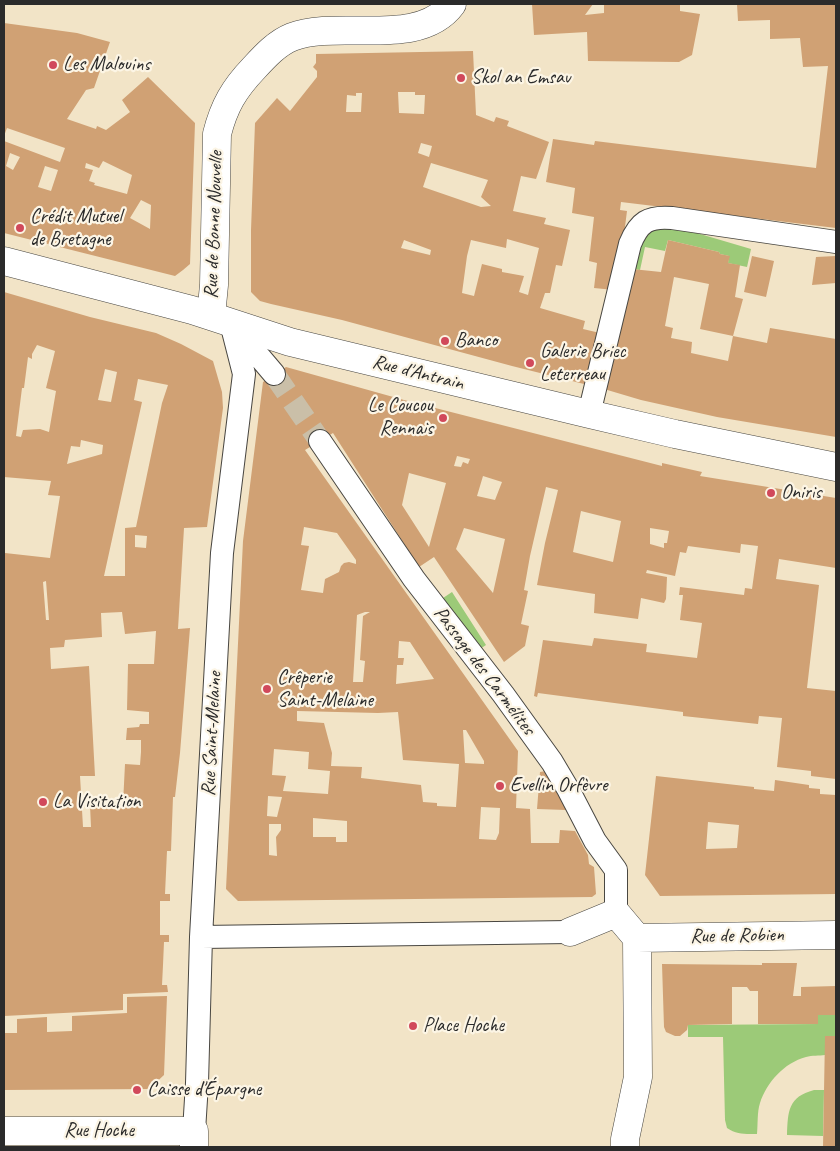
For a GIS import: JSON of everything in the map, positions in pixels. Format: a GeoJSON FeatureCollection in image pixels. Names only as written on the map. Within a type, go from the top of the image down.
{"type":"FeatureCollection","features":[{"type":"Feature","properties":{"kind":"street","name":"Rue de Bonne Nouvelle"},"geometry":{"type":"LineString","coordinates":[[221,320],[214,285],[217,134],[224,110],[236,89],[270,50],[292,37],[321,31],[407,29],[432,21],[452,4]]}},
{"type":"Feature","properties":{"kind":"street"},"geometry":{"type":"LineString","coordinates":[[589,414],[630,244],[636,230],[644,222],[659,217],[672,218],[836,242]]}},
{"type":"Feature","properties":{"kind":"street","name":"Rue d'Antrain"},"geometry":{"type":"LineString","coordinates":[[4,261],[192,310],[290,342],[675,434],[836,467]]}},
{"type":"Feature","properties":{"kind":"street"},"geometry":{"type":"LineString","coordinates":[[221,320],[274,374]]}},
{"type":"Feature","properties":{"kind":"street","name":"Rue Saint-Melaine"},"geometry":{"type":"LineString","coordinates":[[194,1139],[202,937],[222,553],[244,374],[221,320]]}},
{"type":"Feature","properties":{"kind":"street","name":"Passage des Carmélites"},"geometry":{"type":"LineString","coordinates":[[320,441],[414,579],[503,694],[552,762],[595,841],[616,870],[616,913]]}},
{"type":"Feature","properties":{"kind":"street"},"geometry":{"type":"LineString","coordinates":[[202,937],[570,932],[616,913],[637,938],[638,1077],[624,1147]]}},
{"type":"Feature","properties":{"kind":"street","name":"Rue de Robien"},"geometry":{"type":"LineString","coordinates":[[637,938],[836,935]]}},
{"type":"Feature","properties":{"kind":"street","name":"Rue Hoche"},"geometry":{"type":"LineString","coordinates":[[4,1131],[194,1139]]}},
{"type":"Feature","properties":{"kind":"green space"},"geometry":{"type":"Polygon","coordinates":[[[673,226],[751,249],[747,267],[728,263],[729,256],[719,252],[668,240],[665,251],[645,247],[640,270],[632,269],[643,237],[661,227],[673,226]]]}},
{"type":"Feature","properties":{"kind":"green space"},"geometry":{"type":"Polygon","coordinates":[[[452,592],[486,645],[480,649],[443,598],[452,592]]]}},
{"type":"Feature","properties":{"kind":"green space"},"geometry":{"type":"Polygon","coordinates":[[[818,1015],[836,1015],[836,1036],[825,1036],[825,1055],[808,1056],[791,1064],[777,1074],[767,1088],[760,1103],[757,1134],[738,1133],[727,1128],[725,1120],[723,1037],[688,1037],[688,1025],[818,1024],[818,1015]]]}},
{"type":"Feature","properties":{"kind":"green space"},"geometry":{"type":"Polygon","coordinates":[[[814,1090],[824,1090],[823,1136],[787,1135],[789,1112],[794,1101],[805,1093],[814,1090]]]}},
{"type":"Feature","properties":{"kind":"building"},"geometry":{"type":"Polygon","coordinates":[[[532,4],[593,4],[585,15],[604,13],[604,4],[680,4],[680,11],[700,14],[692,55],[679,62],[588,61],[587,32],[534,35],[532,4]]]}},
{"type":"Feature","properties":{"kind":"building"},"geometry":{"type":"Polygon","coordinates":[[[737,4],[836,4],[836,228],[621,202],[620,210],[627,211],[621,258],[614,290],[594,288],[597,263],[589,261],[594,217],[572,213],[575,188],[546,182],[553,139],[594,145],[595,141],[816,168],[828,66],[803,67],[800,38],[770,39],[770,20],[738,21],[737,4]]]}},
{"type":"Feature","properties":{"kind":"building"},"geometry":{"type":"Polygon","coordinates":[[[4,23],[77,33],[110,42],[94,88],[86,90],[67,119],[96,129],[97,126],[106,130],[130,112],[122,100],[148,77],[195,123],[190,264],[175,276],[4,233],[4,141],[60,162],[65,148],[7,128],[4,136],[4,23]],[[10,153],[6,166],[13,170],[20,157],[10,153]],[[103,161],[99,168],[86,163],[85,168],[93,170],[89,181],[95,183],[94,185],[127,194],[132,175],[103,161]],[[45,166],[38,187],[51,191],[58,170],[45,166]],[[141,200],[130,218],[150,229],[151,205],[141,200]]]}},
{"type":"Feature","properties":{"kind":"building"},"geometry":{"type":"Polygon","coordinates":[[[473,51],[476,115],[494,122],[496,117],[509,121],[507,126],[549,142],[536,179],[521,176],[513,211],[546,218],[544,224],[570,230],[562,266],[556,265],[550,293],[545,293],[540,308],[585,321],[583,329],[600,333],[632,269],[661,272],[668,240],[730,256],[728,263],[740,265],[735,297],[743,299],[733,336],[767,343],[770,328],[836,339],[836,437],[717,417],[641,400],[342,320],[260,301],[251,292],[255,123],[277,98],[290,111],[317,77],[317,71],[313,67],[316,63],[316,54],[473,51]],[[398,92],[399,113],[424,114],[425,95],[415,95],[415,92],[398,92]],[[356,93],[356,96],[347,95],[346,112],[361,112],[362,93],[356,93]],[[421,143],[418,153],[429,157],[432,146],[421,143]],[[431,163],[423,187],[481,207],[491,206],[481,197],[488,180],[431,163]],[[507,239],[506,248],[471,240],[462,293],[474,296],[482,264],[502,269],[502,272],[524,276],[519,292],[528,295],[539,248],[507,239]],[[404,240],[401,248],[430,255],[431,250],[404,240]],[[674,277],[665,326],[673,328],[671,338],[692,342],[691,353],[728,361],[733,336],[700,329],[709,284],[674,277]]]}},
{"type":"Feature","properties":{"kind":"building"},"geometry":{"type":"Polygon","coordinates":[[[752,256],[774,261],[766,297],[744,292],[752,256]]]}},
{"type":"Feature","properties":{"kind":"building"},"geometry":{"type":"Polygon","coordinates":[[[836,256],[836,283],[812,285],[816,257],[836,256]]]}},
{"type":"Feature","properties":{"kind":"building"},"geometry":{"type":"Polygon","coordinates":[[[4,292],[90,317],[156,333],[213,361],[222,392],[223,408],[207,527],[184,528],[178,629],[190,628],[180,753],[175,797],[173,797],[171,851],[167,851],[165,894],[170,894],[170,901],[160,901],[160,935],[169,935],[169,942],[164,942],[162,985],[167,985],[168,992],[123,994],[123,1010],[4,1016],[5,553],[50,558],[60,496],[48,495],[51,481],[4,477],[4,292]],[[37,345],[32,354],[32,359],[28,357],[24,388],[22,388],[16,436],[21,437],[23,430],[40,429],[49,432],[56,391],[46,388],[55,351],[37,345]],[[105,369],[98,400],[111,402],[117,372],[105,369]],[[138,379],[134,400],[142,402],[104,576],[125,576],[125,528],[136,527],[162,403],[168,385],[138,379]],[[81,440],[80,447],[71,446],[67,464],[102,454],[103,445],[81,440]],[[135,535],[135,547],[146,548],[147,536],[135,535]],[[46,581],[43,582],[46,620],[49,620],[46,581]],[[122,612],[101,613],[102,637],[65,640],[64,647],[50,648],[51,669],[89,666],[95,776],[80,776],[83,827],[91,827],[90,805],[123,804],[125,764],[140,765],[141,752],[141,740],[126,740],[127,728],[139,727],[140,724],[149,724],[149,712],[127,710],[128,664],[154,664],[156,631],[125,634],[122,612]]]}},
{"type":"Feature","properties":{"kind":"building"},"geometry":{"type":"Polygon","coordinates":[[[286,367],[404,400],[662,466],[662,463],[702,472],[700,476],[836,498],[836,568],[779,559],[776,579],[819,585],[807,688],[836,691],[836,779],[811,776],[811,771],[777,767],[782,718],[759,716],[758,724],[683,716],[683,712],[538,693],[537,697],[534,696],[543,640],[592,646],[594,638],[647,644],[646,652],[697,658],[702,623],[680,620],[683,595],[679,595],[680,587],[744,595],[745,588],[752,589],[758,546],[741,544],[740,553],[688,546],[686,553],[680,552],[675,576],[647,570],[646,573],[667,577],[666,599],[664,603],[641,598],[638,619],[594,613],[595,594],[537,585],[558,490],[546,487],[524,590],[528,591],[521,624],[529,626],[525,646],[504,662],[434,557],[419,567],[333,433],[305,450],[518,751],[516,808],[530,809],[531,843],[559,843],[560,830],[575,831],[588,855],[589,864],[594,867],[596,894],[592,897],[238,901],[226,889],[243,541],[263,382],[286,367]],[[457,456],[454,466],[461,467],[463,462],[468,464],[470,459],[457,456]],[[409,473],[402,505],[429,547],[446,483],[409,473]],[[483,476],[477,496],[495,500],[502,482],[483,476]],[[581,511],[573,552],[613,562],[621,521],[581,511]],[[304,527],[301,545],[309,546],[301,590],[323,593],[325,579],[339,572],[344,563],[356,564],[356,560],[337,533],[304,527]],[[464,528],[456,549],[493,593],[505,539],[464,528]],[[650,528],[650,544],[664,548],[664,543],[667,543],[669,531],[650,528]],[[370,612],[357,615],[353,682],[363,682],[365,661],[360,660],[363,616],[370,612]],[[399,641],[398,658],[404,658],[403,665],[397,665],[396,684],[434,679],[410,642],[399,641]],[[297,711],[297,721],[324,723],[332,753],[331,766],[362,767],[361,778],[421,785],[423,802],[437,803],[437,806],[456,807],[459,764],[403,760],[398,712],[297,711]],[[463,730],[465,763],[484,764],[466,730],[463,730]],[[274,749],[272,775],[286,776],[283,791],[328,794],[330,771],[308,769],[309,752],[274,749]],[[268,796],[267,816],[277,817],[282,797],[268,796]],[[481,807],[479,839],[496,840],[499,833],[500,808],[481,807]],[[313,818],[313,837],[336,837],[336,842],[347,842],[347,821],[313,818]],[[269,824],[269,855],[277,856],[276,837],[281,830],[281,824],[269,824]]]}},
{"type":"Feature","properties":{"kind":"building"},"geometry":{"type":"Polygon","coordinates":[[[546,771],[560,793],[566,810],[537,809],[540,772],[546,771]]]}},
{"type":"Feature","properties":{"kind":"building"},"geometry":{"type":"Polygon","coordinates":[[[656,776],[774,791],[775,780],[809,785],[809,788],[820,789],[820,794],[836,795],[836,894],[660,896],[645,875],[656,776]],[[708,822],[706,849],[737,848],[739,825],[708,822]]]}},
{"type":"Feature","properties":{"kind":"building"},"geometry":{"type":"Polygon","coordinates":[[[762,963],[797,963],[793,996],[801,996],[801,987],[836,986],[836,1015],[818,1015],[818,1024],[758,1024],[758,991],[750,991],[747,987],[732,987],[732,1024],[688,1025],[687,1030],[680,1036],[666,1032],[664,1027],[662,964],[762,965],[762,963]]]}},
{"type":"Feature","properties":{"kind":"building"},"geometry":{"type":"Polygon","coordinates":[[[167,996],[164,1075],[149,1089],[4,1090],[4,1033],[17,1033],[17,1019],[47,1017],[47,1032],[72,1031],[72,1016],[127,1013],[127,997],[167,996]]]}},
{"type":"Feature","properties":{"kind":"building"},"geometry":{"type":"Polygon","coordinates":[[[825,1036],[836,1036],[836,1147],[823,1147],[825,1036]]]}},
{"type":"Feature","properties":{"kind":"tunnel"},"geometry":{"type":"LineString","coordinates":[[274,374],[320,441]]}},
{"type":"Feature","properties":{"kind":"place","name":"Les Malouins"},"geometry":{"type":"Point","coordinates":[53,65]}},
{"type":"Feature","properties":{"kind":"place","name":"Skol an Emsav"},"geometry":{"type":"Point","coordinates":[461,78]}},
{"type":"Feature","properties":{"kind":"place","name":"Crédit Mutuel de Bretagne"},"geometry":{"type":"Point","coordinates":[20,228]}},
{"type":"Feature","properties":{"kind":"place","name":"Banco"},"geometry":{"type":"Point","coordinates":[445,341]}},
{"type":"Feature","properties":{"kind":"place","name":"Galerie Briec Leterreau"},"geometry":{"type":"Point","coordinates":[530,363]}},
{"type":"Feature","properties":{"kind":"place","name":"Le Coucou Rennais"},"geometry":{"type":"Point","coordinates":[443,418]}},
{"type":"Feature","properties":{"kind":"place","name":"Oniris"},"geometry":{"type":"Point","coordinates":[771,493]}},
{"type":"Feature","properties":{"kind":"place","name":"Crêperie Saint-Melaine"},"geometry":{"type":"Point","coordinates":[267,689]}},
{"type":"Feature","properties":{"kind":"place","name":"Evellin Orfèvre"},"geometry":{"type":"Point","coordinates":[500,786]}},
{"type":"Feature","properties":{"kind":"place","name":"La Visitation"},"geometry":{"type":"Point","coordinates":[43,802]}},
{"type":"Feature","properties":{"kind":"place","name":"Place Hoche"},"geometry":{"type":"Point","coordinates":[413,1026]}},
{"type":"Feature","properties":{"kind":"place","name":"Caisse d'Épargne"},"geometry":{"type":"Point","coordinates":[137,1090]}}]}
